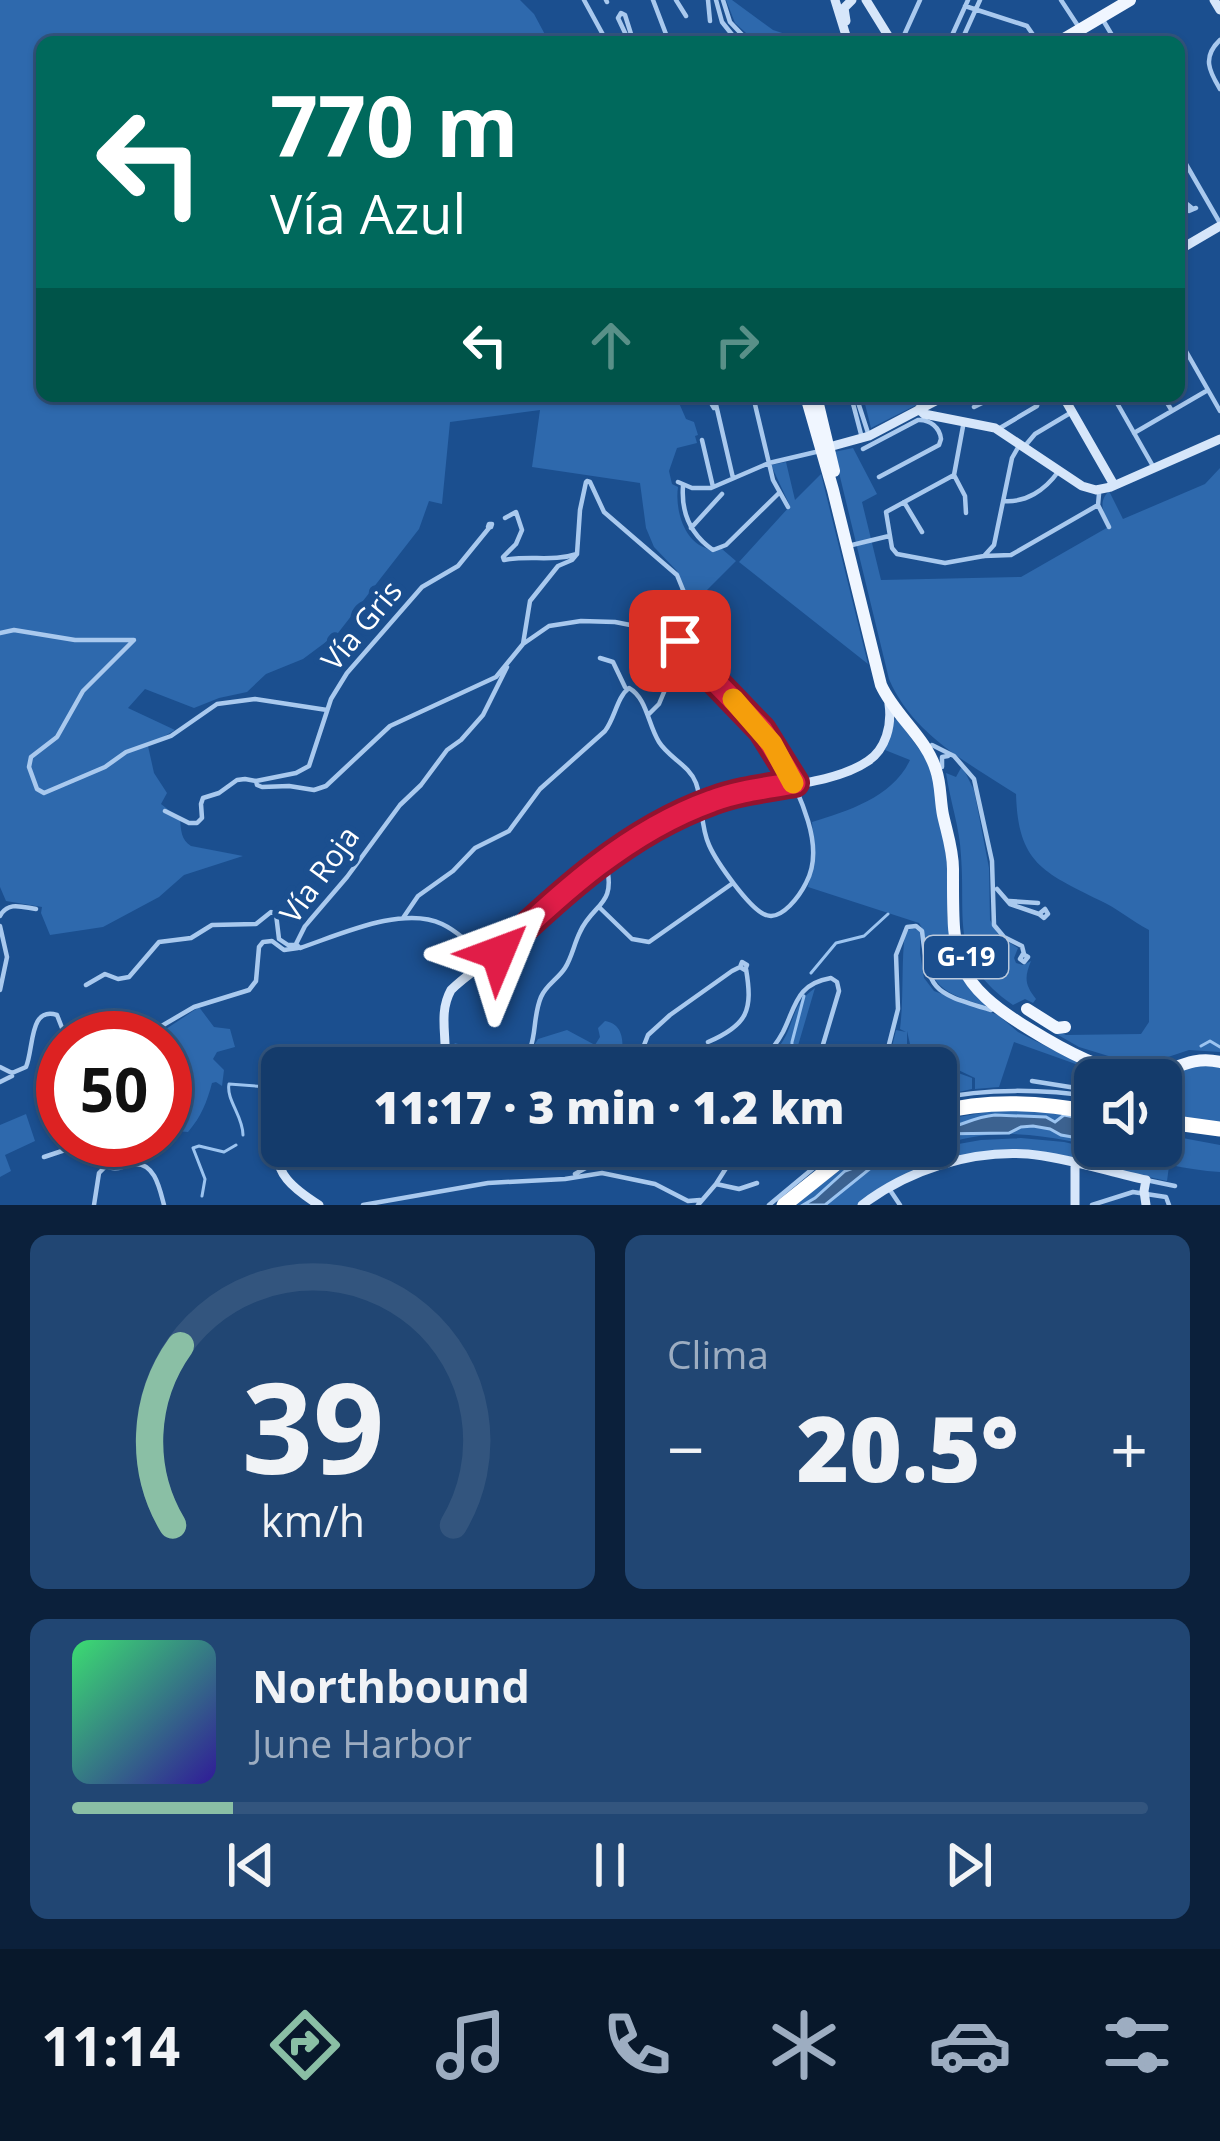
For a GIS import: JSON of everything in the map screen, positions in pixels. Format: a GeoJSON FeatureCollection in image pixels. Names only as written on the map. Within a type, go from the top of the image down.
{"type":"FeatureCollection","features":[{"type":"Feature","properties":{"kind":"highway"},"geometry":{"type":"LineString","coordinates":[[957,1103],[1016,1098],[1074,1101]]}},
{"type":"Feature","properties":{"kind":"highway"},"geometry":{"type":"LineString","coordinates":[[1182,1128],[1220,1134]]}},
{"type":"Feature","properties":{"kind":"highway"},"geometry":{"type":"LineString","coordinates":[[1182,1129],[1220,1134]]}},
{"type":"Feature","properties":{"kind":"highway"},"geometry":{"type":"LineString","coordinates":[[776,1205],[820,1167]]}},
{"type":"Feature","properties":{"kind":"highway"},"geometry":{"type":"LineString","coordinates":[[776,1205],[829,1167]]}},
{"type":"Feature","properties":{"kind":"main road"},"geometry":{"type":"LineString","coordinates":[[835,0],[848,36]]}},
{"type":"Feature","properties":{"kind":"main road"},"geometry":{"type":"LineString","coordinates":[[1071,36],[1114,4],[1133,0]]}},
{"type":"Feature","properties":{"kind":"main road"},"geometry":{"type":"LineString","coordinates":[[1074,36],[1133,0]]}},
{"type":"Feature","properties":{"kind":"main road"},"geometry":{"type":"LineString","coordinates":[[1214,0],[1220,10]]}},
{"type":"Feature","properties":{"kind":"main road"},"geometry":{"type":"LineString","coordinates":[[848,36],[844,9],[865,3],[893,36]]}},
{"type":"Feature","properties":{"kind":"main road"},"geometry":{"type":"LineString","coordinates":[[1185,243],[1220,225]]}},
{"type":"Feature","properties":{"kind":"main road","name":"G-19"},"geometry":{"type":"LineString","coordinates":[[813,402],[884,688],[938,775],[953,860],[952,925],[961,963],[987,1000],[1027,1021]]}},
{"type":"Feature","properties":{"kind":"main road","name":"G-19"},"geometry":{"type":"LineString","coordinates":[[815,402],[884,688]]}},
{"type":"Feature","properties":{"kind":"main road"},"geometry":{"type":"LineString","coordinates":[[931,415],[942,402]]}},
{"type":"Feature","properties":{"kind":"main road"},"geometry":{"type":"LineString","coordinates":[[1067,402],[1103,493]]}},
{"type":"Feature","properties":{"kind":"main road"},"geometry":{"type":"LineString","coordinates":[[823,449],[865,441],[896,422],[931,415],[999,427],[1084,487],[1103,493],[1220,439]]}},
{"type":"Feature","properties":{"kind":"main road"},"geometry":{"type":"LineString","coordinates":[[446,1047],[443,1013],[454,988],[604,859],[659,825],[723,797],[836,775],[868,761],[900,720],[932,754],[940,756]]}},
{"type":"Feature","properties":{"kind":"main road","name":"G-19"},"geometry":{"type":"LineString","coordinates":[[940,756],[959,853],[962,942],[979,981],[1059,1047],[1135,1076],[1155,1075],[1193,1060],[1220,1059]]}},
{"type":"Feature","properties":{"kind":"main road"},"geometry":{"type":"LineString","coordinates":[[1027,1021],[1065,1027]]}},
{"type":"Feature","properties":{"kind":"main road"},"geometry":{"type":"LineString","coordinates":[[862,1205],[939,1166],[982,1156],[1028,1154],[1074,1165]]}},
{"type":"Feature","properties":{"kind":"main road"},"geometry":{"type":"LineString","coordinates":[[279,1167],[297,1189],[319,1205]]}},
{"type":"Feature","properties":{"kind":"main road"},"geometry":{"type":"LineString","coordinates":[[1074,1204],[1076,1167]]}},
{"type":"Feature","properties":{"kind":"main road"},"geometry":{"type":"LineString","coordinates":[[1085,1167],[1146,1180],[1145,1199]]}},
{"type":"Feature","properties":{"kind":"street"},"geometry":{"type":"LineString","coordinates":[[584,0],[604,36]]}},
{"type":"Feature","properties":{"kind":"street"},"geometry":{"type":"LineString","coordinates":[[653,0],[667,36]]}},
{"type":"Feature","properties":{"kind":"street"},"geometry":{"type":"LineString","coordinates":[[676,0],[686,16]]}},
{"type":"Feature","properties":{"kind":"street"},"geometry":{"type":"LineString","coordinates":[[710,21],[715,0]]}},
{"type":"Feature","properties":{"kind":"street"},"geometry":{"type":"LineString","coordinates":[[715,0],[731,36]]}},
{"type":"Feature","properties":{"kind":"street"},"geometry":{"type":"LineString","coordinates":[[715,0],[743,36]]}},
{"type":"Feature","properties":{"kind":"street"},"geometry":{"type":"LineString","coordinates":[[901,36],[920,0]]}},
{"type":"Feature","properties":{"kind":"street"},"geometry":{"type":"LineString","coordinates":[[964,36],[980,0]]}},
{"type":"Feature","properties":{"kind":"street"},"geometry":{"type":"LineString","coordinates":[[1061,0],[1080,29]]}},
{"type":"Feature","properties":{"kind":"street"},"geometry":{"type":"LineString","coordinates":[[952,36],[966,3],[1027,26],[1034,36]]}},
{"type":"Feature","properties":{"kind":"street"},"geometry":{"type":"LineString","coordinates":[[1103,20],[1112,36]]}},
{"type":"Feature","properties":{"kind":"street"},"geometry":{"type":"LineString","coordinates":[[1220,40],[1208,64],[1220,89]]}},
{"type":"Feature","properties":{"kind":"street"},"geometry":{"type":"LineString","coordinates":[[1185,165],[1220,225]]}},
{"type":"Feature","properties":{"kind":"street"},"geometry":{"type":"LineString","coordinates":[[1185,350],[1220,411]]}},
{"type":"Feature","properties":{"kind":"street"},"geometry":{"type":"LineString","coordinates":[[1134,433],[1208,390]]}},
{"type":"Feature","properties":{"kind":"street"},"geometry":{"type":"LineString","coordinates":[[713,402],[734,478]]}},
{"type":"Feature","properties":{"kind":"street"},"geometry":{"type":"LineString","coordinates":[[754,402],[769,463],[788,507]]}},
{"type":"Feature","properties":{"kind":"street"},"geometry":{"type":"LineString","coordinates":[[856,402],[865,441],[931,415],[941,440],[879,477]]}},
{"type":"Feature","properties":{"kind":"street"},"geometry":{"type":"LineString","coordinates":[[974,407],[984,402]]}},
{"type":"Feature","properties":{"kind":"street"},"geometry":{"type":"LineString","coordinates":[[999,427],[1039,402]]}},
{"type":"Feature","properties":{"kind":"street"},"geometry":{"type":"LineString","coordinates":[[1116,402],[1154,468]]}},
{"type":"Feature","properties":{"kind":"street"},"geometry":{"type":"LineString","coordinates":[[1167,402],[1172,411]]}},
{"type":"Feature","properties":{"kind":"street"},"geometry":{"type":"LineString","coordinates":[[984,556],[994,545],[1012,456],[1034,434],[1072,412]]}},
{"type":"Feature","properties":{"kind":"street"},"geometry":{"type":"LineString","coordinates":[[964,421],[954,475],[966,513]]}},
{"type":"Feature","properties":{"kind":"street"},"geometry":{"type":"LineString","coordinates":[[702,440],[713,487]]}},
{"type":"Feature","properties":{"kind":"street"},"geometry":{"type":"LineString","coordinates":[[779,494],[720,549],[709,548],[691,528],[682,505],[681,484],[713,487],[769,463],[823,449]]}},
{"type":"Feature","properties":{"kind":"street"},"geometry":{"type":"LineString","coordinates":[[1003,501],[1024,499],[1048,485],[1059,471]]}},
{"type":"Feature","properties":{"kind":"street"},"geometry":{"type":"LineString","coordinates":[[954,475],[886,512],[893,551],[945,563],[1016,553],[1103,493],[1109,527]]}},
{"type":"Feature","properties":{"kind":"street"},"geometry":{"type":"LineString","coordinates":[[524,644],[530,601],[558,566],[577,554],[587,481],[604,512],[680,580],[688,607],[676,638]]}},
{"type":"Feature","properties":{"kind":"street"},"geometry":{"type":"LineString","coordinates":[[691,528],[722,494]]}},
{"type":"Feature","properties":{"kind":"street"},"geometry":{"type":"LineString","coordinates":[[904,502],[922,532]]}},
{"type":"Feature","properties":{"kind":"street"},"geometry":{"type":"LineString","coordinates":[[505,518],[516,512],[522,530],[504,560],[577,554]]}},
{"type":"Feature","properties":{"kind":"street","name":"Vía Gris"},"geometry":{"type":"LineString","coordinates":[[327,710],[346,673],[408,602],[425,585],[458,566],[489,528]]}},
{"type":"Feature","properties":{"kind":"street"},"geometry":{"type":"LineString","coordinates":[[853,545],[890,536]]}},
{"type":"Feature","properties":{"kind":"street"},"geometry":{"type":"LineString","coordinates":[[994,545],[1002,556]]}},
{"type":"Feature","properties":{"kind":"street"},"geometry":{"type":"LineString","coordinates":[[256,781],[262,787],[320,788],[390,726],[493,679],[524,644],[549,626],[599,620],[655,630],[676,638],[762,730],[795,783],[813,846],[812,867],[804,887],[782,912],[767,916],[734,883],[709,845],[691,773],[661,746],[638,694],[626,689]]}},
{"type":"Feature","properties":{"kind":"street"},"geometry":{"type":"LineString","coordinates":[[0,633],[14,630],[75,640],[133,639],[83,691],[57,737],[31,758],[29,766],[40,793],[64,787],[126,752],[171,736],[217,704],[255,699],[327,710],[309,766],[256,781],[240,779],[203,798],[197,824],[164,811]]}},
{"type":"Feature","properties":{"kind":"street"},"geometry":{"type":"LineString","coordinates":[[600,658],[614,662],[626,689]]}},
{"type":"Feature","properties":{"kind":"street","name":"Vía Roja"},"geometry":{"type":"LineString","coordinates":[[297,946],[307,923],[400,805],[483,715],[508,664]]}},
{"type":"Feature","properties":{"kind":"street"},"geometry":{"type":"LineString","coordinates":[[647,716],[667,685]]}},
{"type":"Feature","properties":{"kind":"street"},"geometry":{"type":"LineString","coordinates":[[488,961],[443,924],[403,918],[414,899],[476,848],[509,831],[540,788],[605,731],[626,689]]}},
{"type":"Feature","properties":{"kind":"street"},"geometry":{"type":"LineString","coordinates":[[940,756],[957,759]]}},
{"type":"Feature","properties":{"kind":"street"},"geometry":{"type":"LineString","coordinates":[[940,756],[957,759],[974,779],[994,884],[994,925],[1004,938],[1022,946],[1024,954]]}},
{"type":"Feature","properties":{"kind":"street"},"geometry":{"type":"LineString","coordinates":[[531,1047],[541,997],[567,965],[585,922],[607,896],[604,859]]}},
{"type":"Feature","properties":{"kind":"street"},"geometry":{"type":"LineString","coordinates":[[601,908],[632,939],[646,943],[734,883]]}},
{"type":"Feature","properties":{"kind":"street"},"geometry":{"type":"LineString","coordinates":[[994,884],[1006,902],[1039,914]]}},
{"type":"Feature","properties":{"kind":"street"},"geometry":{"type":"LineString","coordinates":[[1006,902],[1038,903]]}},
{"type":"Feature","properties":{"kind":"street"},"geometry":{"type":"LineString","coordinates":[[0,916],[12,906],[36,909]]}},
{"type":"Feature","properties":{"kind":"street"},"geometry":{"type":"LineString","coordinates":[[86,985],[105,974],[129,977],[160,941],[191,938],[212,925],[256,924],[272,911],[279,939],[297,946]]}},
{"type":"Feature","properties":{"kind":"street","name":"Vía Roja"},"geometry":{"type":"LineString","coordinates":[[297,946],[403,918]]}},
{"type":"Feature","properties":{"kind":"street"},"geometry":{"type":"LineString","coordinates":[[0,926],[6,963],[0,990]]}},
{"type":"Feature","properties":{"kind":"street"},"geometry":{"type":"LineString","coordinates":[[889,1047],[898,1012],[896,955],[908,926],[922,931],[926,967],[937,988],[992,1010]]}},
{"type":"Feature","properties":{"kind":"street"},"geometry":{"type":"LineString","coordinates":[[187,1011],[249,990],[256,981],[263,941],[284,950],[297,946]]}},
{"type":"Feature","properties":{"kind":"street"},"geometry":{"type":"LineString","coordinates":[[708,1042],[732,1030],[746,1015],[750,995],[743,966],[746,952]]}},
{"type":"Feature","properties":{"kind":"street"},"geometry":{"type":"LineString","coordinates":[[643,1047],[648,1035],[670,1015],[743,966]]}},
{"type":"Feature","properties":{"kind":"street"},"geometry":{"type":"LineString","coordinates":[[772,1047],[799,995],[829,978],[839,988],[822,1046]]}},
{"type":"Feature","properties":{"kind":"street"},"geometry":{"type":"LineString","coordinates":[[0,1082],[28,1063],[36,1024]]}},
{"type":"Feature","properties":{"kind":"street"},"geometry":{"type":"LineString","coordinates":[[0,1067],[17,1072]]}},
{"type":"Feature","properties":{"kind":"street"},"geometry":{"type":"LineString","coordinates":[[1032,1081],[1074,1095]]}},
{"type":"Feature","properties":{"kind":"street"},"geometry":{"type":"LineString","coordinates":[[957,1099],[976,1093],[1074,1098]]}},
{"type":"Feature","properties":{"kind":"street"},"geometry":{"type":"LineString","coordinates":[[94,1205],[99,1173],[105,1167],[126,1167]]}},
{"type":"Feature","properties":{"kind":"street"},"geometry":{"type":"LineString","coordinates":[[146,1167],[154,1174],[164,1205]]}},
{"type":"Feature","properties":{"kind":"street"},"geometry":{"type":"LineString","coordinates":[[571,1178],[589,1167]]}},
{"type":"Feature","properties":{"kind":"street"},"geometry":{"type":"LineString","coordinates":[[363,1205],[492,1183],[602,1173],[655,1184],[694,1203],[727,1167]]}},
{"type":"Feature","properties":{"kind":"street"},"geometry":{"type":"LineString","coordinates":[[1146,1180],[1175,1186]]}},
{"type":"Feature","properties":{"kind":"street"},"geometry":{"type":"LineString","coordinates":[[716,1184],[736,1189],[757,1183]]}},
{"type":"Feature","properties":{"kind":"street"},"geometry":{"type":"LineString","coordinates":[[889,1188],[900,1205]]}},
{"type":"Feature","properties":{"kind":"street"},"geometry":{"type":"LineString","coordinates":[[1094,1205],[1133,1192],[1145,1199],[1166,1197],[1169,1205]]}},
{"type":"Feature","properties":{"kind":"street"},"geometry":{"type":"LineString","coordinates":[[1122,1195],[1124,1205]]}},
{"type":"Feature","properties":{"kind":"shaded area"},"geometry":{"type":"Polygon","coordinates":[[[0,0],[520,0],[546,36],[36,36],[36,402],[679,402],[698,435],[697,443],[677,448],[669,471],[672,484],[678,487],[681,521],[701,546],[722,549],[736,561],[689,608],[677,571],[654,547],[646,528],[640,483],[532,467],[540,410],[450,422],[442,504],[429,501],[419,529],[338,633],[303,659],[266,674],[247,692],[194,708],[145,689],[128,708],[175,730],[148,746],[154,773],[167,793],[161,804],[180,819],[185,841],[243,856],[184,875],[159,897],[103,927],[50,935],[42,907],[6,901],[0,887],[0,0]]]}},
{"type":"Feature","properties":{"kind":"shaded area"},"geometry":{"type":"Polygon","coordinates":[[[726,0],[773,30],[792,36],[749,36],[735,23],[726,0]]]}},
{"type":"Feature","properties":{"kind":"shaded area"},"geometry":{"type":"Polygon","coordinates":[[[864,402],[922,402],[871,428],[864,402]]]}},
{"type":"Feature","properties":{"kind":"shaded area"},"geometry":{"type":"Polygon","coordinates":[[[853,448],[877,494],[862,502],[881,580],[1021,577],[1110,526],[1102,504],[1109,491],[1123,519],[1205,484],[1220,468],[1220,1052],[1189,1050],[1162,1059],[1118,1059],[1079,1047],[1039,1024],[1066,1035],[1141,1034],[1149,1022],[1149,930],[1037,862],[1022,836],[1016,794],[943,746],[899,698],[889,679],[834,452],[853,448]]]}},
{"type":"Feature","properties":{"kind":"shaded area"},"geometry":{"type":"Polygon","coordinates":[[[786,462],[795,500],[821,474],[868,664],[739,562],[790,506],[771,465],[786,462]]]}},
{"type":"Feature","properties":{"kind":"shaded area"},"geometry":{"type":"Polygon","coordinates":[[[897,719],[931,770],[947,854],[947,917],[953,955],[991,1008],[957,996],[933,977],[919,923],[808,887],[815,857],[812,822],[881,793],[910,760],[885,750],[889,721],[897,719]]]}},
{"type":"Feature","properties":{"kind":"shaded area"},"geometry":{"type":"Polygon","coordinates":[[[962,766],[974,790],[989,868],[990,920],[999,936],[1018,948],[1016,963],[1031,961],[1027,981],[1036,999],[1033,1003],[1025,999],[1013,1005],[993,988],[970,956],[963,921],[960,846],[946,773],[956,777],[962,766]]]}},
{"type":"Feature","properties":{"kind":"shaded area"},"geometry":{"type":"Polygon","coordinates":[[[920,931],[924,978],[934,991],[998,1015],[1018,1032],[1074,1059],[1074,1063],[1014,1042],[999,1087],[975,1089],[975,1078],[957,1069],[957,1047],[915,1047],[907,1031],[907,1047],[892,1047],[896,1030],[906,1032],[900,1029],[905,932],[920,931]]]}},
{"type":"Feature","properties":{"kind":"shaded area"},"geometry":{"type":"Polygon","coordinates":[[[815,988],[798,1047],[778,1047],[800,1002],[815,988]]]}},
{"type":"Feature","properties":{"kind":"shaded area"},"geometry":{"type":"Polygon","coordinates":[[[199,1007],[214,1027],[230,1029],[235,1047],[217,1052],[213,1059],[224,1070],[222,1086],[212,1083],[192,1127],[192,1012],[199,1007]]]}},
{"type":"Feature","properties":{"kind":"shaded area"},"geometry":{"type":"Polygon","coordinates":[[[605,1021],[612,1023],[622,1047],[533,1047],[538,1039],[567,1030],[595,1045],[598,1028],[605,1021]]]}},
{"type":"Feature","properties":{"kind":"shaded area"},"geometry":{"type":"Polygon","coordinates":[[[1220,1067],[1220,1123],[1182,1119],[1182,1068],[1220,1067]]]}},
{"type":"Feature","properties":{"kind":"shaded area"},"geometry":{"type":"Polygon","coordinates":[[[957,1073],[972,1078],[972,1089],[957,1092],[957,1073]]]}},
{"type":"Feature","properties":{"kind":"shaded area"},"geometry":{"type":"Polygon","coordinates":[[[998,1110],[1074,1116],[1074,1142],[1007,1134],[957,1141],[957,1117],[998,1110]]]}},
{"type":"Feature","properties":{"kind":"shaded area"},"geometry":{"type":"Polygon","coordinates":[[[26,1114],[35,1141],[5,1155],[11,1171],[0,1177],[0,1125],[26,1114]]]}},
{"type":"Feature","properties":{"kind":"shaded area"},"geometry":{"type":"Polygon","coordinates":[[[1064,1115],[1074,1117],[1074,1137],[1033,1126],[1009,1133],[957,1134],[957,1126],[979,1118],[1046,1117],[1055,1122],[1064,1115]]]}},
{"type":"Feature","properties":{"kind":"shaded area"},"geometry":{"type":"Polygon","coordinates":[[[1021,1138],[1074,1144],[1074,1161],[1042,1154],[957,1158],[957,1144],[1021,1138]]]}},
{"type":"Feature","properties":{"kind":"shaded area"},"geometry":{"type":"Polygon","coordinates":[[[1182,1138],[1220,1145],[1220,1172],[1181,1167],[1182,1138]]]}},
{"type":"Feature","properties":{"kind":"shaded area"},"geometry":{"type":"Polygon","coordinates":[[[844,1167],[938,1167],[859,1205],[794,1205],[844,1167]]]}},
{"type":"Feature","properties":{"kind":"shaded area"},"geometry":{"type":"Polygon","coordinates":[[[872,1167],[825,1205],[803,1205],[815,1198],[845,1171],[872,1167]]]}},
{"type":"Feature","properties":{"kind":"shaded area"},"geometry":{"type":"Polygon","coordinates":[[[1102,1167],[1169,1167],[1167,1181],[1102,1167]]]}},
{"type":"Feature","properties":{"kind":"waterway"},"geometry":{"type":"LineString","coordinates":[[811,973],[836,943],[864,936],[888,914]]}},
{"type":"Feature","properties":{"kind":"waterway"},"geometry":{"type":"LineString","coordinates":[[792,1047],[804,996]]}},
{"type":"Feature","properties":{"kind":"waterway"},"geometry":{"type":"LineString","coordinates":[[1201,1046],[1210,1041],[1220,1047]]}},
{"type":"Feature","properties":{"kind":"waterway"},"geometry":{"type":"LineString","coordinates":[[243,1135],[229,1084],[261,1086]]}},
{"type":"Feature","properties":{"kind":"waterway"},"geometry":{"type":"LineString","coordinates":[[202,1196],[205,1179],[193,1148],[224,1152],[236,1145]]}},
{"type":"Feature","properties":{"kind":"slow traffic"},"geometry":{"type":"LineString","coordinates":[[733,699],[772,744],[793,783]]}},
{"type":"Feature","properties":{"kind":"route"},"geometry":{"type":"LineString","coordinates":[[498,953],[599,863],[646,832],[717,799],[795,783],[762,730],[680,641]]}}]}
